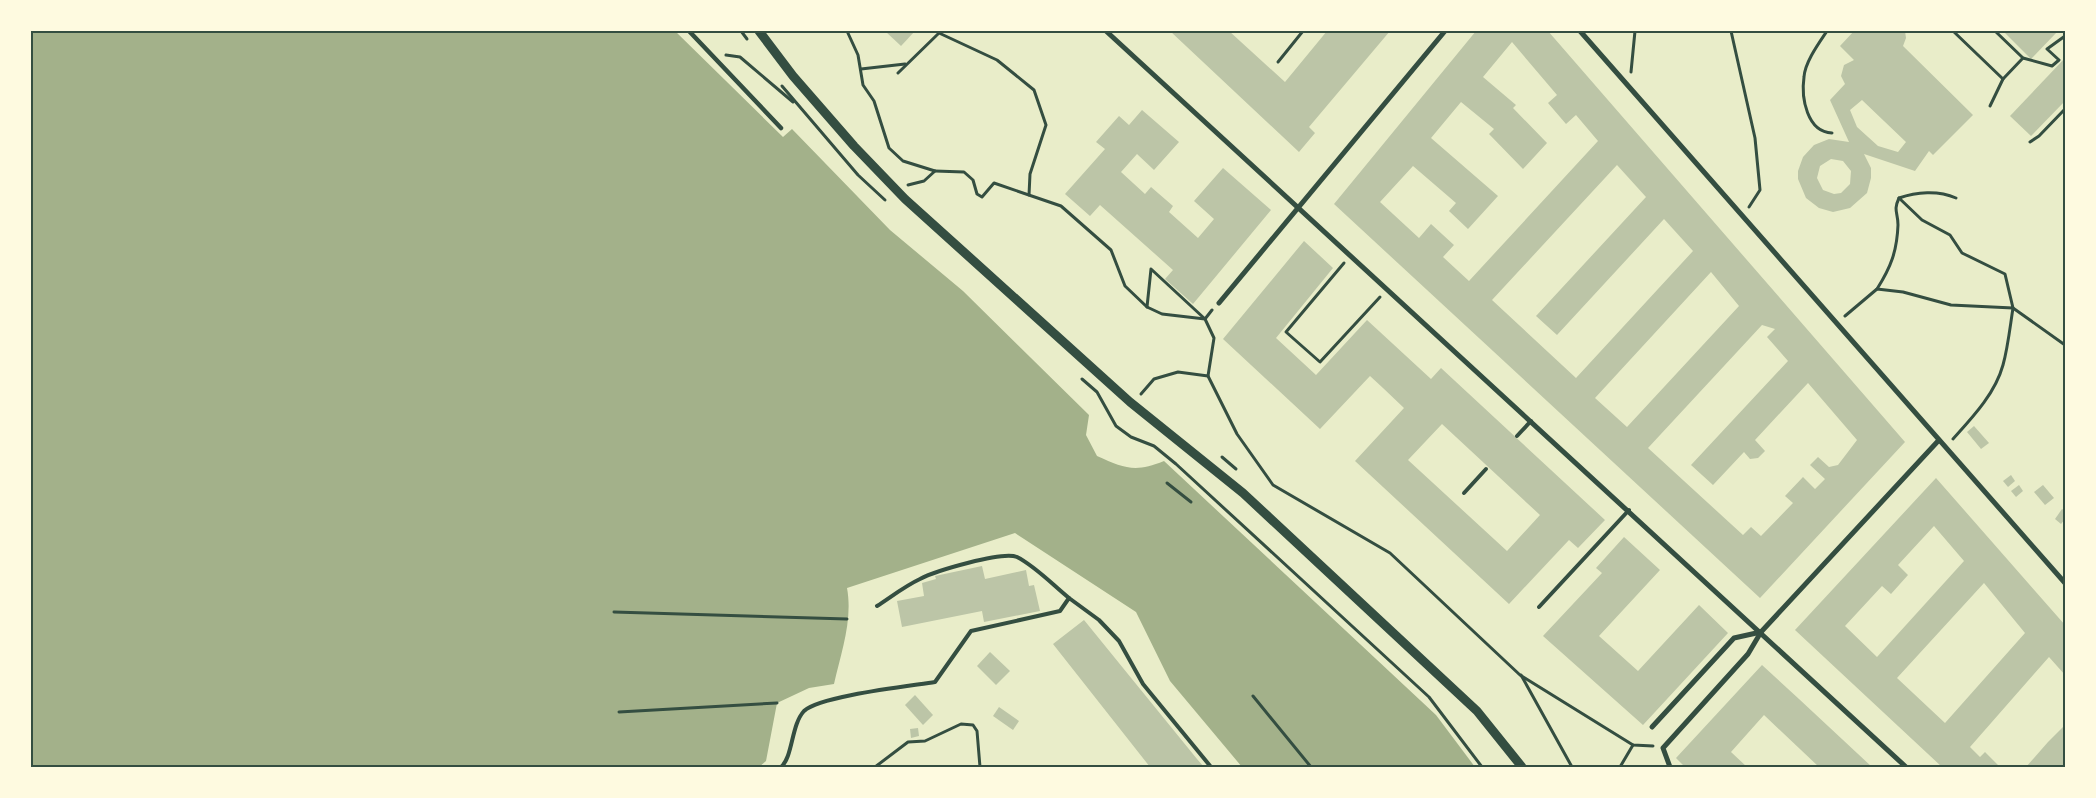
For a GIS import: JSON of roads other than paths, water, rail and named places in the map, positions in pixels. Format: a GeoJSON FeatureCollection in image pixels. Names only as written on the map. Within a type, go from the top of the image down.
{"type":"FeatureCollection","features":[{"type":"Feature","properties":{"kind":"street"},"geometry":{"type":"LineString","coordinates":[[688,31],[781,128]]}},
{"type":"Feature","properties":{"kind":"street"},"geometry":{"type":"LineString","coordinates":[[759,31],[793,76],[854,146],[905,199],[1130,402],[1264,512],[1477,712],[1522,767]]}},
{"type":"Feature","properties":{"kind":"street"},"geometry":{"type":"LineString","coordinates":[[1106,31],[1629,510],[1906,767]]}},
{"type":"Feature","properties":{"kind":"street"},"geometry":{"type":"LineString","coordinates":[[1219,303],[1445,31]]}},
{"type":"Feature","properties":{"kind":"street"},"geometry":{"type":"LineString","coordinates":[[1580,31],[2065,583]]}},
{"type":"Feature","properties":{"kind":"street"},"geometry":{"type":"LineString","coordinates":[[1670,767],[1663,748],[1748,654],[1761,632],[1939,440]]}},
{"type":"Feature","properties":{"kind":"street"},"geometry":{"type":"LineString","coordinates":[[1652,727],[1734,638],[1761,632]]}},
{"type":"Feature","properties":{"kind":"lane"},"geometry":{"type":"LineString","coordinates":[[1517,436],[1531,421]]}},
{"type":"Feature","properties":{"kind":"lane"},"geometry":{"type":"LineString","coordinates":[[1464,493],[1486,469]]}},
{"type":"Feature","properties":{"kind":"lane"},"geometry":{"type":"LineString","coordinates":[[1538,607],[1629,510]]}},
{"type":"Feature","properties":{"kind":"lane"},"geometry":{"type":"LineString","coordinates":[[877,606],[918,579],[935,572],[981,560],[1011,556],[1023,561],[1099,620],[1119,641],[1143,684],[1211,767]]}},
{"type":"Feature","properties":{"kind":"lane"},"geometry":{"type":"LineString","coordinates":[[781,767],[786,763],[792,735],[805,711],[826,701],[935,682],[971,630],[1060,611],[1069,598]]}}]}
